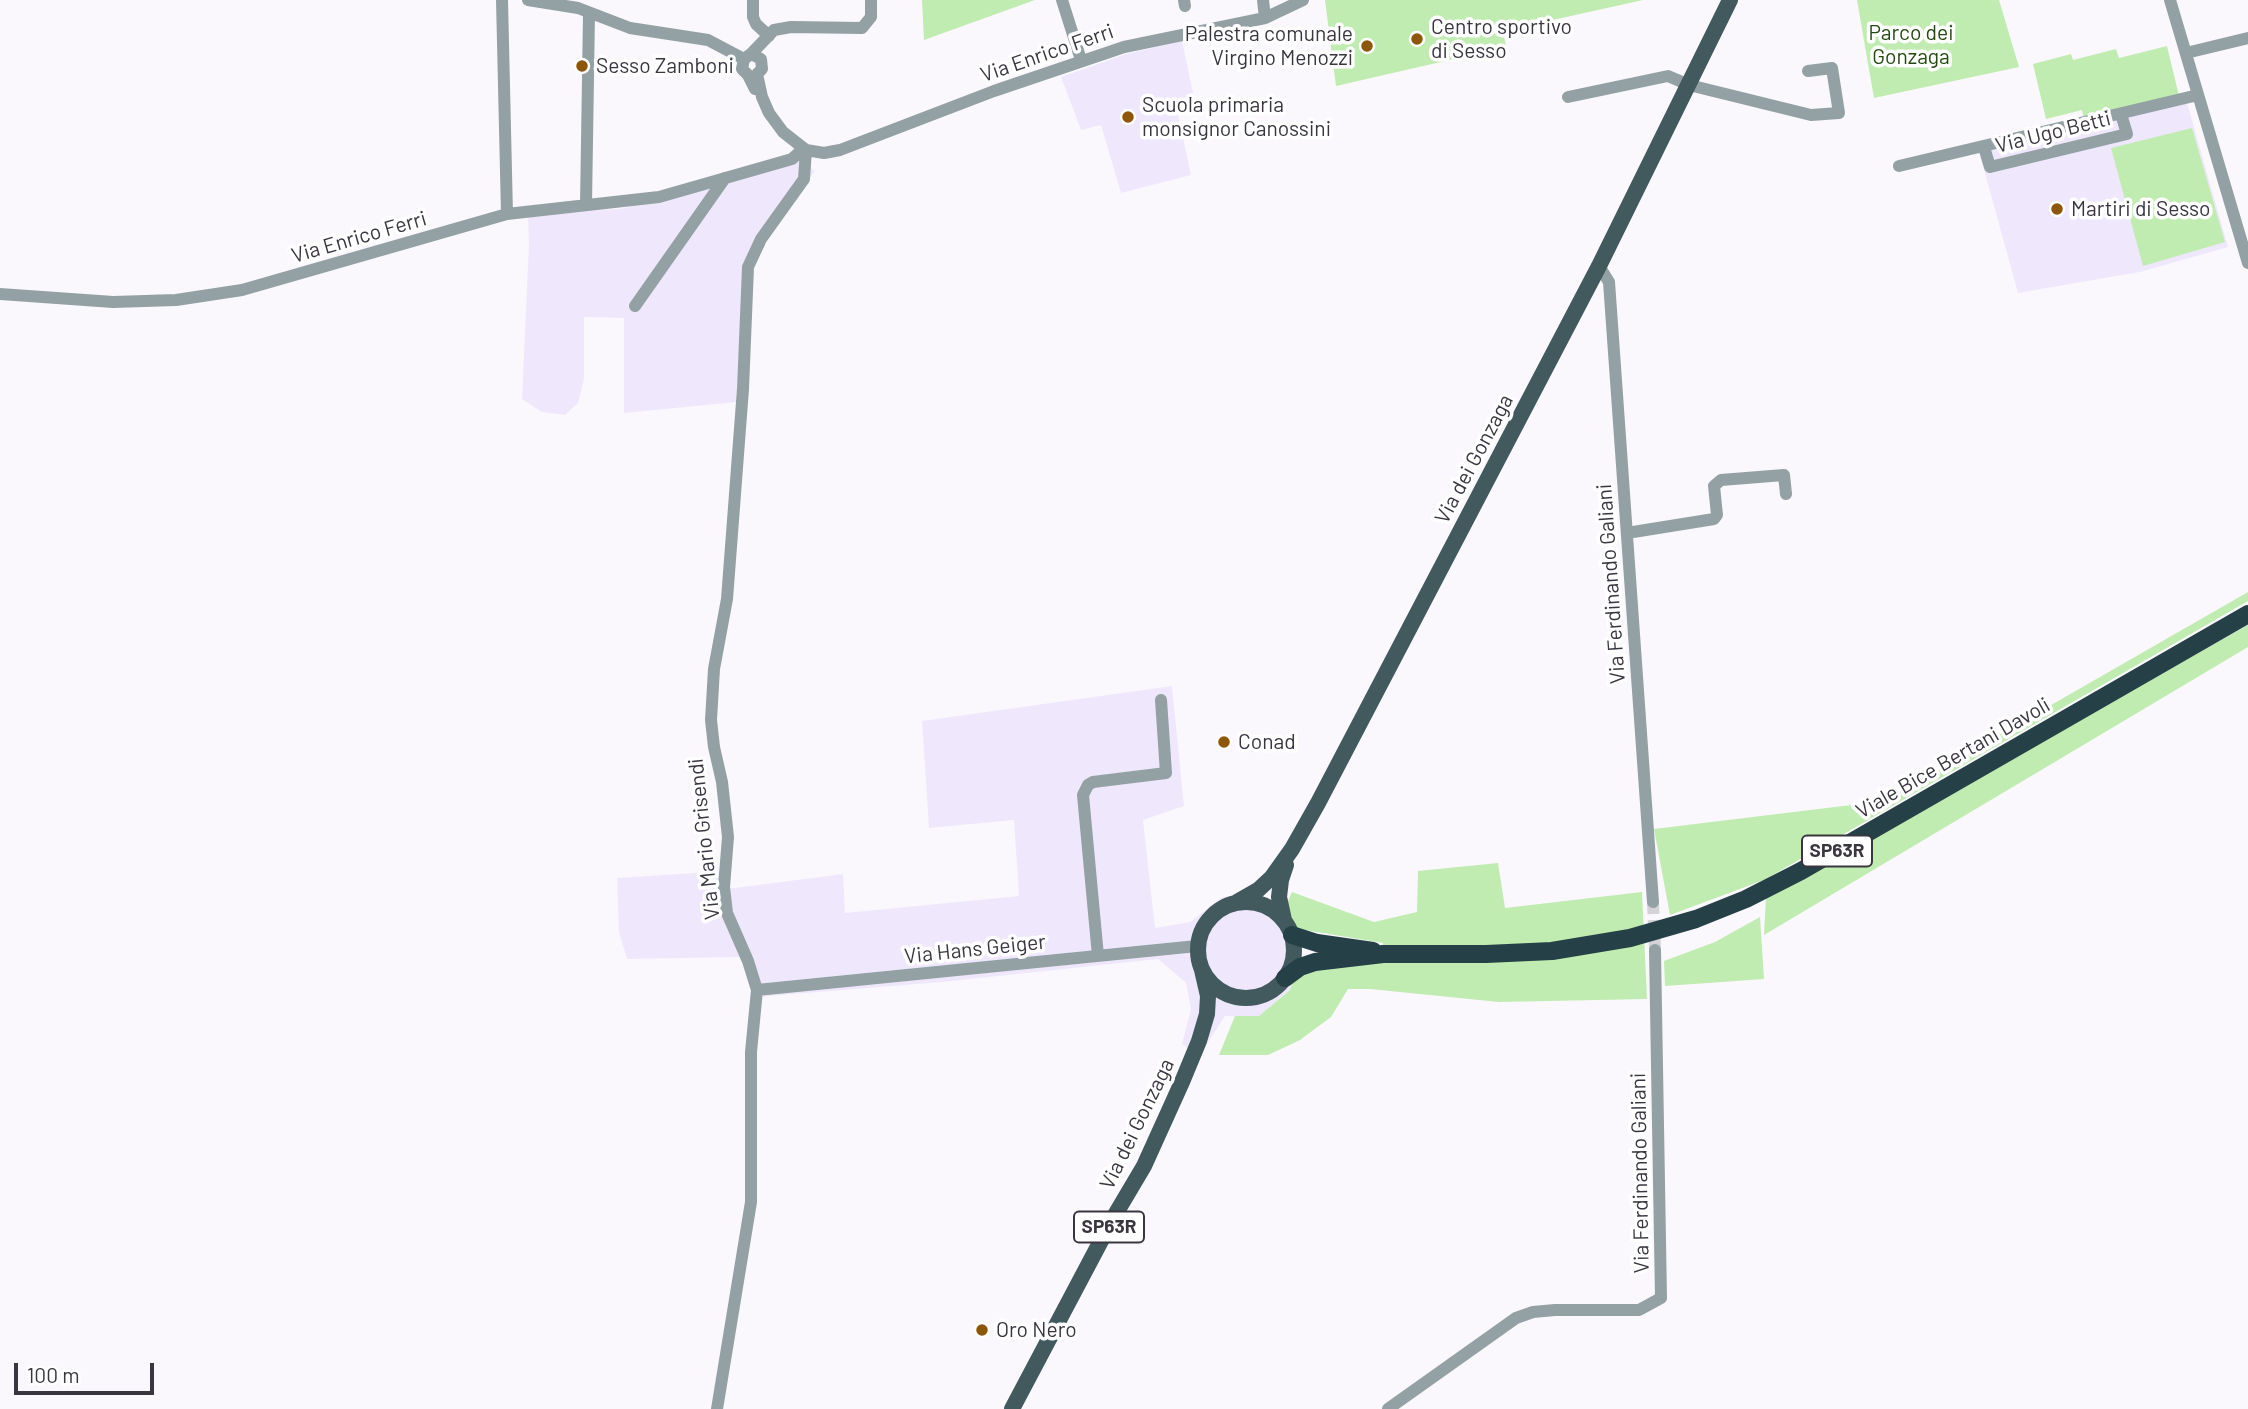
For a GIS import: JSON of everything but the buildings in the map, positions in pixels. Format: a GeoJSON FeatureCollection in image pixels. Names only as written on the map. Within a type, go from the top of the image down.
{"type":"FeatureCollection","features":[{"type":"Feature","properties":{"kind":"highway","name":"Viale Bice Bertani Davoli"},"geometry":{"type":"LineString","coordinates":[[1383,954],[1552,951],[1630,938],[1705,916],[1755,895],[1801,871],[2248,614]]}},
{"type":"Feature","properties":{"kind":"highway","name":"SP63R"},"geometry":{"type":"LineString","coordinates":[[1288,928],[1317,943],[1355,947],[1383,954]]}},
{"type":"Feature","properties":{"kind":"highway","name":"SP63R"},"geometry":{"type":"LineString","coordinates":[[1285,978],[1300,967],[1315,962],[1383,954]]}},
{"type":"Feature","properties":{"kind":"main road","name":"Via dei Gonzaga"},"geometry":{"type":"LineString","coordinates":[[1237,902],[1258,890],[1272,877],[1292,849],[1318,803],[1599,266],[1730,0]]}},
{"type":"Feature","properties":{"kind":"main road","name":"Via dei Gonzaga"},"geometry":{"type":"LineString","coordinates":[[1288,928],[1279,897],[1280,880],[1292,849]]}},
{"type":"Feature","properties":{"kind":"main road","name":"SP63R"},"geometry":{"type":"LineString","coordinates":[[1237,902],[1263,905],[1274,911],[1288,928]]}},
{"type":"Feature","properties":{"kind":"main road"},"geometry":{"type":"LineString","coordinates":[[1197,946],[1201,931],[1210,918],[1222,908],[1237,902]]}},
{"type":"Feature","properties":{"kind":"main road"},"geometry":{"type":"LineString","coordinates":[[1285,978],[1293,958],[1288,928]]}},
{"type":"Feature","properties":{"kind":"main road","name":"SP63R"},"geometry":{"type":"LineString","coordinates":[[1197,946],[1208,996],[1208,1014],[1199,1041]]}},
{"type":"Feature","properties":{"kind":"main road"},"geometry":{"type":"LineString","coordinates":[[1202,970],[1218,990],[1243,998]]}},
{"type":"Feature","properties":{"kind":"main road","name":"SP63R"},"geometry":{"type":"LineString","coordinates":[[1199,1041],[1220,1009],[1243,998],[1266,994],[1285,978]]}},
{"type":"Feature","properties":{"kind":"main road","name":"Via dei Gonzaga"},"geometry":{"type":"LineString","coordinates":[[1013,1409],[1112,1220],[1144,1166],[1199,1041]]}},
{"type":"Feature","properties":{"kind":"street"},"geometry":{"type":"LineString","coordinates":[[502,0],[507,214]]}},
{"type":"Feature","properties":{"kind":"street"},"geometry":{"type":"LineString","coordinates":[[528,0],[581,7],[630,28],[708,40],[750,64],[769,113],[783,132],[805,149]]}},
{"type":"Feature","properties":{"kind":"street"},"geometry":{"type":"LineString","coordinates":[[753,0],[753,17],[767,38]]}},
{"type":"Feature","properties":{"kind":"street"},"geometry":{"type":"LineString","coordinates":[[750,64],[774,30],[791,27],[862,28],[871,17],[871,0]]}},
{"type":"Feature","properties":{"kind":"street"},"geometry":{"type":"LineString","coordinates":[[1062,0],[1081,61]]}},
{"type":"Feature","properties":{"kind":"street"},"geometry":{"type":"LineString","coordinates":[[1264,0],[1265,18]]}},
{"type":"Feature","properties":{"kind":"street","name":"Via Enrico Ferri"},"geometry":{"type":"LineString","coordinates":[[0,294],[113,302],[176,300],[242,290],[507,214],[659,197],[792,159],[805,149],[824,153],[840,150],[1081,61],[1147,41],[1265,18],[1303,0]]}},
{"type":"Feature","properties":{"kind":"street"},"geometry":{"type":"LineString","coordinates":[[2170,0],[2245,243],[2248,263]]}},
{"type":"Feature","properties":{"kind":"street"},"geometry":{"type":"LineString","coordinates":[[581,7],[586,205]]}},
{"type":"Feature","properties":{"kind":"street"},"geometry":{"type":"LineString","coordinates":[[2186,53],[2248,38]]}},
{"type":"Feature","properties":{"kind":"street"},"geometry":{"type":"LineString","coordinates":[[1568,97],[1668,76],[1689,85],[1811,115],[1839,113],[1832,68],[1808,71]]}},
{"type":"Feature","properties":{"kind":"street","name":"Via Ugo Betti"},"geometry":{"type":"LineString","coordinates":[[1899,166],[2199,96]]}},
{"type":"Feature","properties":{"kind":"street","name":"Via Ugo Betti"},"geometry":{"type":"LineString","coordinates":[[1984,147],[1990,167],[2127,134],[2121,114]]}},
{"type":"Feature","properties":{"kind":"street","name":"Via Mario Grisendi"},"geometry":{"type":"LineString","coordinates":[[717,1409],[751,1202],[751,1063],[757,990],[748,961],[727,914],[724,887],[727,836],[722,782],[710,720],[714,669],[728,587],[743,389],[748,267],[761,239],[804,178],[805,149]]}},
{"type":"Feature","properties":{"kind":"street"},"geometry":{"type":"LineString","coordinates":[[635,306],[725,178]]}},
{"type":"Feature","properties":{"kind":"street","name":"Via Ferdinando Galiani"},"geometry":{"type":"LineString","coordinates":[[1599,266],[1609,282],[1653,902]]}},
{"type":"Feature","properties":{"kind":"street"},"geometry":{"type":"LineString","coordinates":[[1627,533],[1714,519],[1717,515],[1714,486],[1721,480],[1784,475],[1786,494]]}},
{"type":"Feature","properties":{"kind":"street"},"geometry":{"type":"LineString","coordinates":[[1098,956],[1083,795],[1088,785],[1093,782],[1166,773],[1161,700]]}},
{"type":"Feature","properties":{"kind":"street","name":"Via Hans Geiger"},"geometry":{"type":"LineString","coordinates":[[757,990],[1197,946]]}},
{"type":"Feature","properties":{"kind":"street","name":"Via Ferdinando Galiani"},"geometry":{"type":"LineString","coordinates":[[1388,1409],[1516,1318],[1533,1311],[1639,1310],[1661,1298],[1655,950]]}},
{"type":"Feature","properties":{"kind":"shaded area","name":"Scuola primaria monsignor Canossini"},"geometry":{"type":"Polygon","coordinates":[[[1182,41],[1196,107],[1177,110],[1191,175],[1121,193],[1101,125],[1081,130],[1061,77],[1126,54],[1182,41]]]}},
{"type":"Feature","properties":{"kind":"shaded area"},"geometry":{"type":"Polygon","coordinates":[[[2186,99],[2228,247],[2140,272],[2018,293],[1978,148],[2186,99]]]}},
{"type":"Feature","properties":{"kind":"shaded area"},"geometry":{"type":"Polygon","coordinates":[[[798,161],[815,171],[768,232],[753,257],[737,402],[624,413],[624,318],[584,317],[584,379],[578,403],[565,415],[542,412],[522,399],[528,216],[619,209],[679,197],[798,161]]]}},
{"type":"Feature","properties":{"kind":"shaded area"},"geometry":{"type":"Polygon","coordinates":[[[1172,686],[1184,806],[1143,820],[1155,928],[1190,922],[1221,898],[1247,892],[1286,906],[1301,955],[1290,990],[1258,1017],[1225,1016],[1199,1056],[1182,1044],[1191,1009],[1186,983],[1158,959],[942,982],[756,997],[748,972],[739,957],[627,959],[619,932],[617,878],[725,871],[727,889],[843,874],[845,913],[1019,896],[1014,820],[929,828],[922,721],[1172,686]]]}},
{"type":"Feature","properties":{"kind":"green space"},"geometry":{"type":"Polygon","coordinates":[[[922,0],[1035,0],[924,40],[922,0]]]}},
{"type":"Feature","properties":{"kind":"green space","name":"Centro sportivo di Sesso"},"geometry":{"type":"Polygon","coordinates":[[[1325,0],[1643,0],[1503,31],[1506,47],[1336,86],[1325,0]]]}},
{"type":"Feature","properties":{"kind":"green space","name":"Parco dei Gonzaga"},"geometry":{"type":"Polygon","coordinates":[[[1857,0],[1999,0],[2019,67],[1874,98],[1857,0]]]}},
{"type":"Feature","properties":{"kind":"green space"},"geometry":{"type":"Polygon","coordinates":[[[2167,46],[2180,100],[2085,123],[2082,110],[2046,119],[2033,64],[2071,54],[2073,60],[2116,49],[2119,58],[2167,46]]]}},
{"type":"Feature","properties":{"kind":"green space"},"geometry":{"type":"Polygon","coordinates":[[[2192,128],[2225,242],[2143,266],[2111,148],[2192,128]]]}},
{"type":"Feature","properties":{"kind":"green space"},"geometry":{"type":"Polygon","coordinates":[[[2248,592],[2248,601],[1764,880],[1670,915],[1654,829],[1884,801],[2248,592]]]}},
{"type":"Feature","properties":{"kind":"green space"},"geometry":{"type":"Polygon","coordinates":[[[2248,625],[2248,647],[1764,935],[1766,897],[2248,625]]]}},
{"type":"Feature","properties":{"kind":"green space"},"geometry":{"type":"Polygon","coordinates":[[[1498,863],[1505,908],[1642,892],[1647,999],[1499,1002],[1348,989],[1331,1017],[1300,1040],[1268,1055],[1219,1055],[1235,1016],[1259,1016],[1290,990],[1294,977],[1318,969],[1382,962],[1383,943],[1293,928],[1286,906],[1292,892],[1374,922],[1417,912],[1418,871],[1498,863]]]}},
{"type":"Feature","properties":{"kind":"green space"},"geometry":{"type":"Polygon","coordinates":[[[1760,917],[1764,979],[1665,986],[1664,961],[1715,942],[1760,917]]]}},
{"type":"Feature","properties":{"kind":"tunnel"},"geometry":{"type":"LineString","coordinates":[[1653,902],[1655,950]]}},
{"type":"Feature","properties":{"kind":"place","name":"Centro sportivo di Sesso"},"geometry":{"type":"Point","coordinates":[1417,39]}},
{"type":"Feature","properties":{"kind":"place","name":"Palestra comunale Virgino Menozzi"},"geometry":{"type":"Point","coordinates":[1367,46]}},
{"type":"Feature","properties":{"kind":"place","name":"Sesso Zamboni"},"geometry":{"type":"Point","coordinates":[582,66]}},
{"type":"Feature","properties":{"kind":"place","name":"Scuola primaria monsignor Canossini"},"geometry":{"type":"Point","coordinates":[1128,117]}},
{"type":"Feature","properties":{"kind":"place","name":"Martiri di Sesso"},"geometry":{"type":"Point","coordinates":[2057,209]}},
{"type":"Feature","properties":{"kind":"place","name":"Conad"},"geometry":{"type":"Point","coordinates":[1224,742]}},
{"type":"Feature","properties":{"kind":"place","name":"Oro Nero"},"geometry":{"type":"Point","coordinates":[982,1330]}}]}
